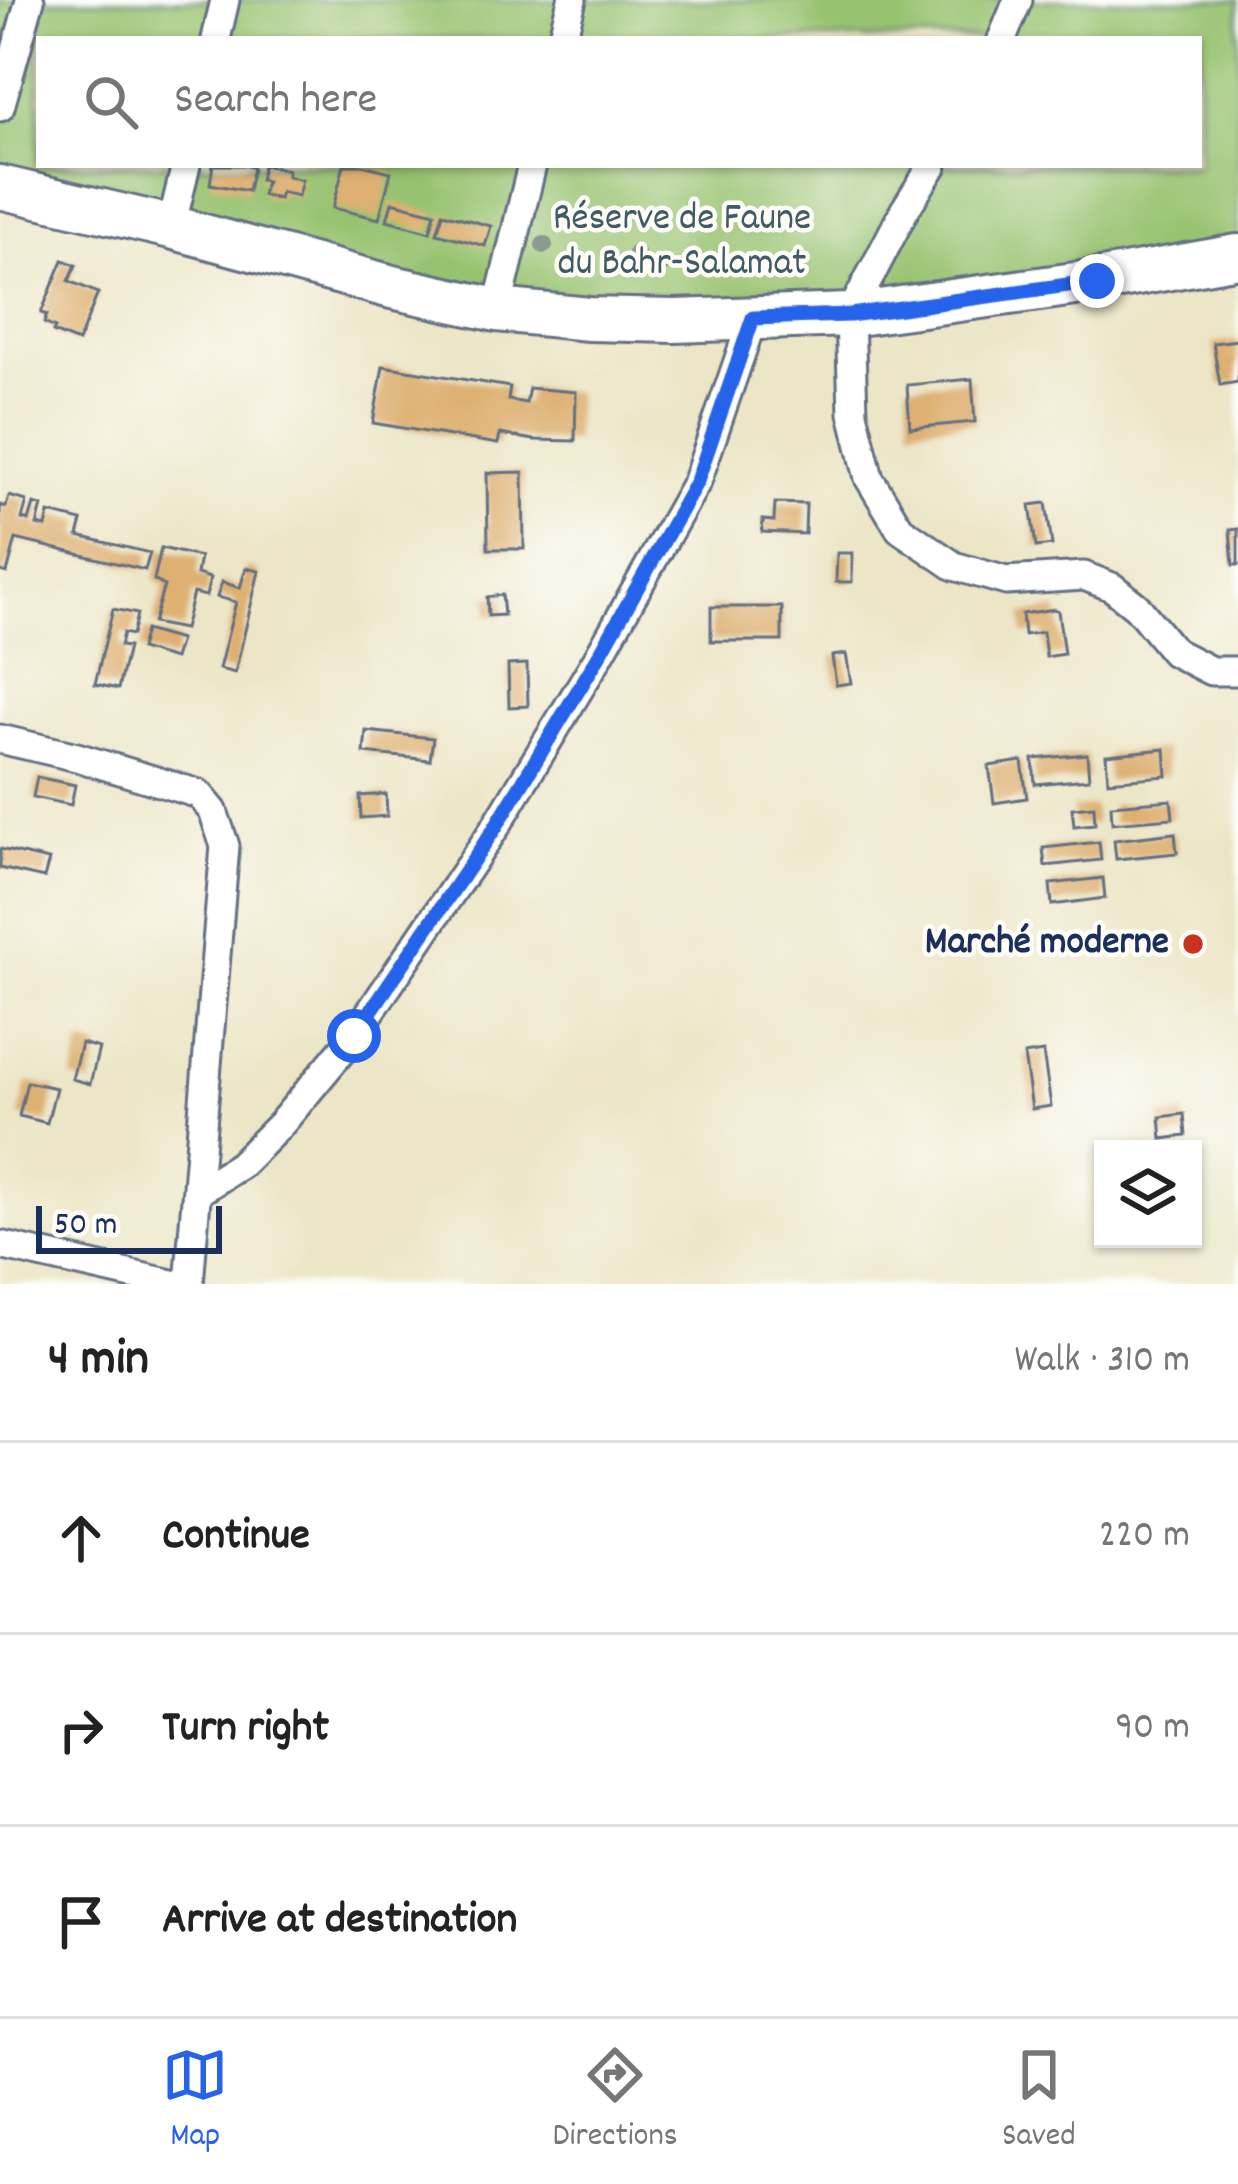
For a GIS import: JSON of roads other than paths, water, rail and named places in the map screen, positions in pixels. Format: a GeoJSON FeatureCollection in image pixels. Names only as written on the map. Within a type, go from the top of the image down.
{"type":"FeatureCollection","features":[{"type":"Feature","properties":{"kind":"main road"},"geometry":{"type":"LineString","coordinates":[[0,187],[497,310],[589,319],[850,315],[1238,256]]}},
{"type":"Feature","properties":{"kind":"street"},"geometry":{"type":"LineString","coordinates":[[0,107],[31,0]]}},
{"type":"Feature","properties":{"kind":"street"},"geometry":{"type":"LineString","coordinates":[[217,36],[225,0]]}},
{"type":"Feature","properties":{"kind":"street"},"geometry":{"type":"LineString","coordinates":[[563,36],[572,0]]}},
{"type":"Feature","properties":{"kind":"street"},"geometry":{"type":"LineString","coordinates":[[1003,36],[1018,0]]}},
{"type":"Feature","properties":{"kind":"street"},"geometry":{"type":"LineString","coordinates":[[172,227],[185,168]]}},
{"type":"Feature","properties":{"kind":"street"},"geometry":{"type":"LineString","coordinates":[[497,310],[531,168]]}},
{"type":"Feature","properties":{"kind":"street"},"geometry":{"type":"LineString","coordinates":[[931,168],[850,315],[854,413],[869,478],[900,529],[954,566],[1006,580],[1084,575],[1112,587],[1137,608],[1174,652],[1211,671],[1238,671]]}},
{"type":"Feature","properties":{"kind":"street"},"geometry":{"type":"LineString","coordinates":[[198,1192],[240,1165],[354,1036],[495,828],[697,481],[753,318]]}},
{"type":"Feature","properties":{"kind":"street"},"geometry":{"type":"LineString","coordinates":[[0,739],[200,794],[213,811],[225,846],[189,1284]]}},
{"type":"Feature","properties":{"kind":"street"},"geometry":{"type":"LineString","coordinates":[[0,1245],[172,1284]]}},
{"type":"Feature","properties":{"kind":"place","name":"Marché moderne"},"geometry":{"type":"Point","coordinates":[1193,944]}},
{"type":"Feature","properties":{"kind":"park label","name":"Réserve de Faune du Bahr-Salamat"},"geometry":{"type":"Point","coordinates":[682,242]}}]}
